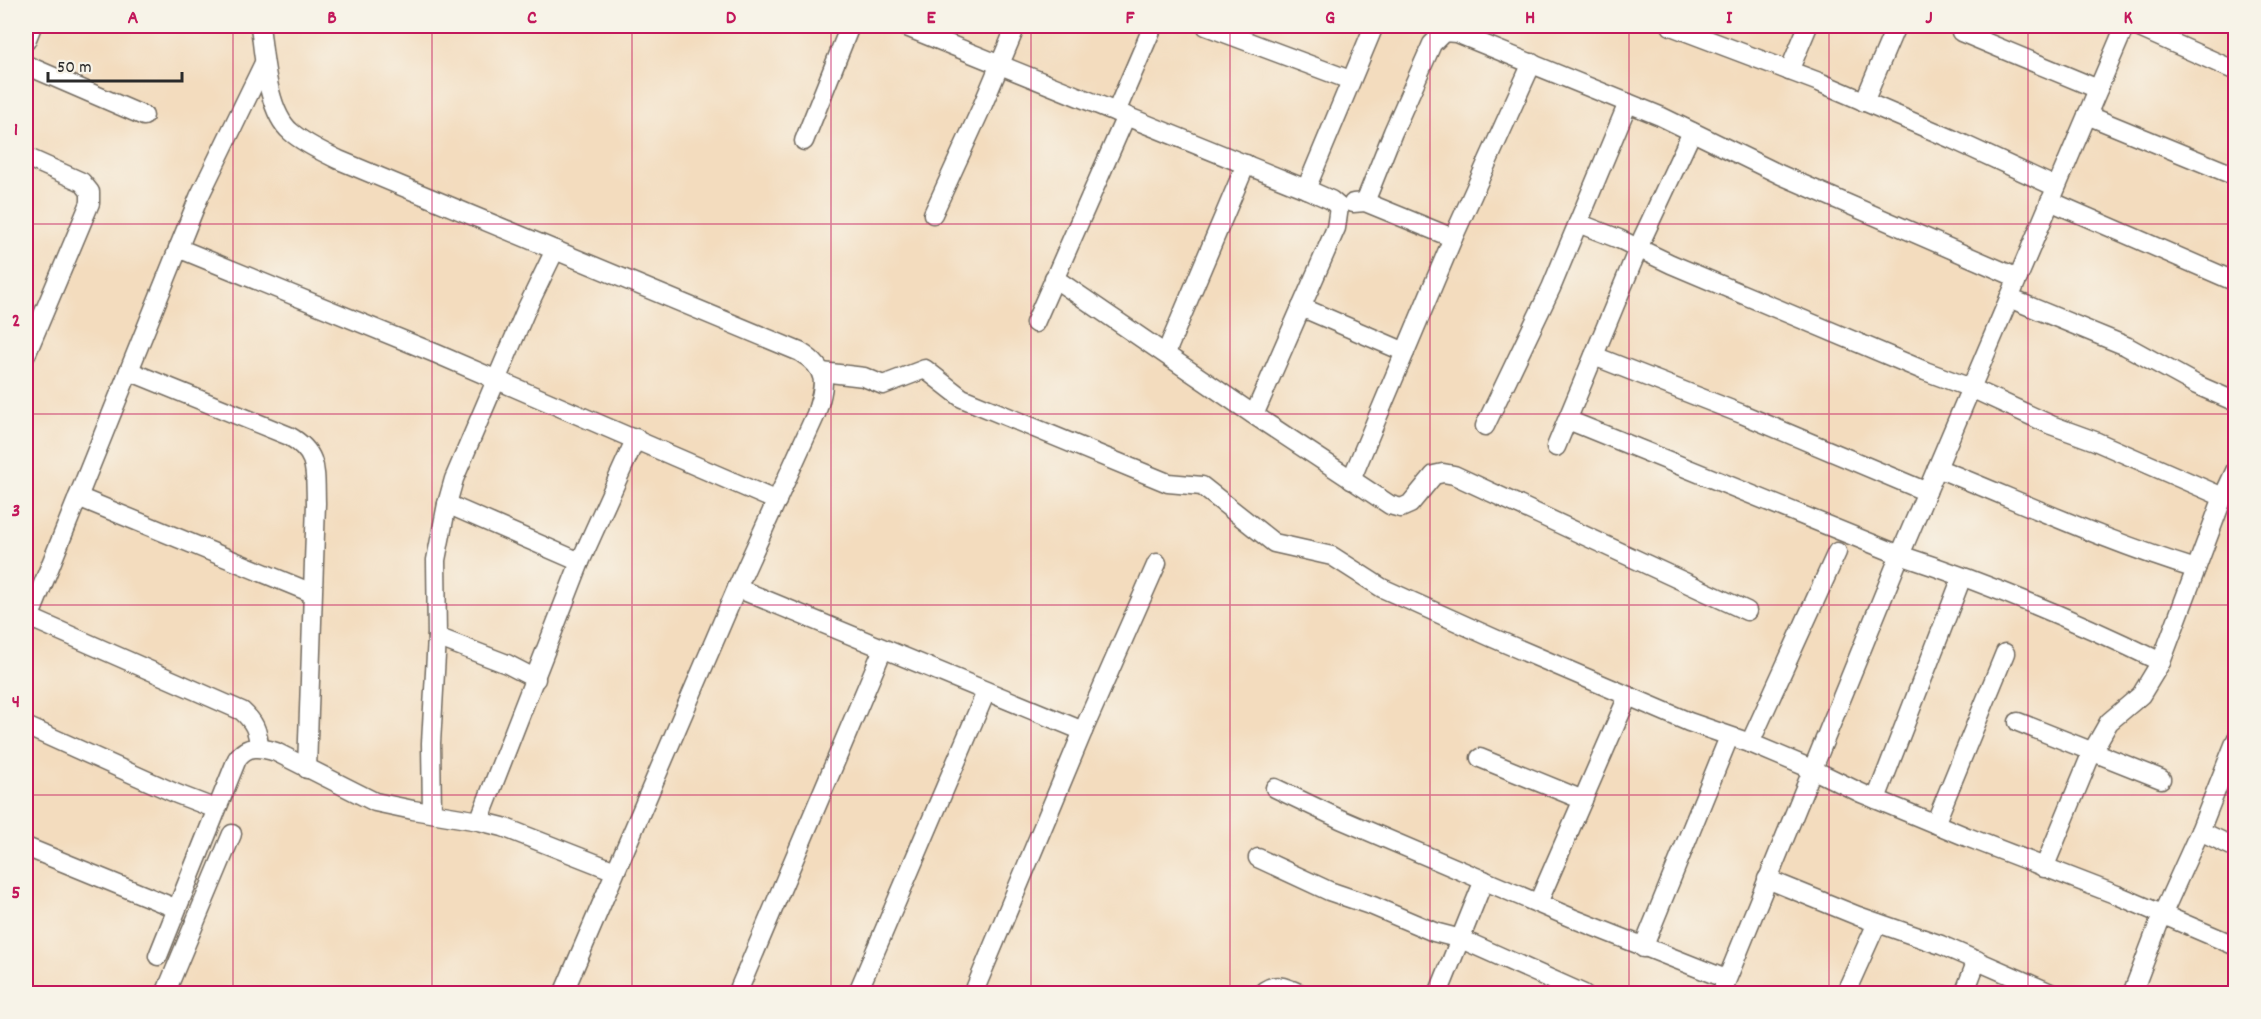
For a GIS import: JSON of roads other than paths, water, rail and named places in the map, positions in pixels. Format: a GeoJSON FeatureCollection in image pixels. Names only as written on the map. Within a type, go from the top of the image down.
{"type":"FeatureCollection","features":[{"type":"Feature","properties":{"kind":"street"},"geometry":{"type":"LineString","coordinates":[[260,26],[264,63],[276,111],[288,131],[309,145],[339,160],[800,352],[814,361],[822,372],[824,390],[816,414],[737,588],[563,993]]}},
{"type":"Feature","properties":{"kind":"street"},"geometry":{"type":"LineString","coordinates":[[804,141],[850,26]]}},
{"type":"Feature","properties":{"kind":"street"},"geometry":{"type":"LineString","coordinates":[[904,26],[1246,164],[1306,189],[1340,207]]}},
{"type":"Feature","properties":{"kind":"street"},"geometry":{"type":"LineString","coordinates":[[933,214],[1016,26]]}},
{"type":"Feature","properties":{"kind":"street"},"geometry":{"type":"LineString","coordinates":[[1035,323],[1121,114],[1152,26]]}},
{"type":"Feature","properties":{"kind":"street"},"geometry":{"type":"LineString","coordinates":[[1206,26],[1350,80]]}},
{"type":"Feature","properties":{"kind":"street"},"geometry":{"type":"LineString","coordinates":[[1306,189],[1374,26]]}},
{"type":"Feature","properties":{"kind":"street"},"geometry":{"type":"LineString","coordinates":[[1671,26],[1789,71],[1952,139],[2053,194],[2235,282]]}},
{"type":"Feature","properties":{"kind":"street"},"geometry":{"type":"LineString","coordinates":[[1789,71],[1809,26]]}},
{"type":"Feature","properties":{"kind":"street"},"geometry":{"type":"LineString","coordinates":[[1864,102],[1896,26]]}},
{"type":"Feature","properties":{"kind":"street"},"geometry":{"type":"LineString","coordinates":[[1275,788],[1340,819],[1643,948],[1724,986],[1900,555],[2125,26]]}},
{"type":"Feature","properties":{"kind":"street"},"geometry":{"type":"LineString","coordinates":[[2135,26],[2235,71]]}},
{"type":"Feature","properties":{"kind":"street"},"geometry":{"type":"LineString","coordinates":[[1365,202],[1393,132],[1437,37],[1444,32],[1456,33],[1660,116],[1791,179],[2018,278]]}},
{"type":"Feature","properties":{"kind":"street"},"geometry":{"type":"LineString","coordinates":[[1961,32],[2098,89]]}},
{"type":"Feature","properties":{"kind":"street"},"geometry":{"type":"LineString","coordinates":[[259,747],[258,733],[253,721],[242,711],[27,620],[199,196],[264,63]]}},
{"type":"Feature","properties":{"kind":"street"},"geometry":{"type":"LineString","coordinates":[[1351,480],[1453,238],[1532,63]]}},
{"type":"Feature","properties":{"kind":"street"},"geometry":{"type":"LineString","coordinates":[[26,65],[144,116]]}},
{"type":"Feature","properties":{"kind":"street"},"geometry":{"type":"LineString","coordinates":[[1485,426],[1551,288],[1628,103]]}},
{"type":"Feature","properties":{"kind":"street"},"geometry":{"type":"LineString","coordinates":[[2087,116],[2233,175]]}},
{"type":"Feature","properties":{"kind":"street"},"geometry":{"type":"LineString","coordinates":[[1556,447],[1638,249],[1692,132]]}},
{"type":"Feature","properties":{"kind":"street"},"geometry":{"type":"LineString","coordinates":[[26,157],[82,182],[90,192],[90,204],[26,355]]}},
{"type":"Feature","properties":{"kind":"street"},"geometry":{"type":"LineString","coordinates":[[1166,353],[1246,164]]}},
{"type":"Feature","properties":{"kind":"street"},"geometry":{"type":"LineString","coordinates":[[1340,207],[1356,201],[1365,202],[1453,238]]}},
{"type":"Feature","properties":{"kind":"street"},"geometry":{"type":"LineString","coordinates":[[1254,415],[1336,228],[1340,207]]}},
{"type":"Feature","properties":{"kind":"street"},"geometry":{"type":"LineString","coordinates":[[1578,223],[2223,497]]}},
{"type":"Feature","properties":{"kind":"street"},"geometry":{"type":"LineString","coordinates":[[178,248],[636,438],[777,501]]}},
{"type":"Feature","properties":{"kind":"street"},"geometry":{"type":"LineString","coordinates":[[432,812],[431,743],[437,637],[436,560],[447,504],[454,479],[555,250]]}},
{"type":"Feature","properties":{"kind":"street"},"geometry":{"type":"LineString","coordinates":[[1054,278],[1390,505],[1401,508],[1410,504],[1434,475],[1443,473],[1454,476],[1747,610]]}},
{"type":"Feature","properties":{"kind":"street"},"geometry":{"type":"LineString","coordinates":[[2009,298],[2126,346],[2197,385],[2235,402]]}},
{"type":"Feature","properties":{"kind":"street"},"geometry":{"type":"LineString","coordinates":[[1301,307],[1405,352]]}},
{"type":"Feature","properties":{"kind":"street"},"geometry":{"type":"LineString","coordinates":[[1594,356],[1742,414],[1927,492]]}},
{"type":"Feature","properties":{"kind":"street"},"geometry":{"type":"LineString","coordinates":[[822,372],[864,377],[883,385],[925,369],[962,398],[1168,483],[1202,486],[1274,543],[1332,556],[1382,588],[1628,696],[1729,737],[1750,743],[1935,824],[2118,895],[2235,946]]}},
{"type":"Feature","properties":{"kind":"street"},"geometry":{"type":"LineString","coordinates":[[129,371],[289,436],[308,448],[313,461],[316,503],[307,768]]}},
{"type":"Feature","properties":{"kind":"street"},"geometry":{"type":"LineString","coordinates":[[1569,420],[1900,555],[2079,623],[2161,662]]}},
{"type":"Feature","properties":{"kind":"street"},"geometry":{"type":"LineString","coordinates":[[479,820],[580,562],[636,438]]}},
{"type":"Feature","properties":{"kind":"street"},"geometry":{"type":"LineString","coordinates":[[1937,468],[2100,537],[2145,554],[2196,569]]}},
{"type":"Feature","properties":{"kind":"street"},"geometry":{"type":"LineString","coordinates":[[2044,868],[2092,752],[2109,722],[2141,694],[2161,662],[2235,469]]}},
{"type":"Feature","properties":{"kind":"street"},"geometry":{"type":"LineString","coordinates":[[78,496],[312,592]]}},
{"type":"Feature","properties":{"kind":"street"},"geometry":{"type":"LineString","coordinates":[[447,504],[580,562]]}},
{"type":"Feature","properties":{"kind":"street"},"geometry":{"type":"LineString","coordinates":[[1750,743],[1837,552]]}},
{"type":"Feature","properties":{"kind":"street"},"geometry":{"type":"LineString","coordinates":[[974,993],[1083,731],[1157,563]]}},
{"type":"Feature","properties":{"kind":"street"},"geometry":{"type":"LineString","coordinates":[[1876,799],[1962,577]]}},
{"type":"Feature","properties":{"kind":"street"},"geometry":{"type":"LineString","coordinates":[[737,588],[1083,731]]}},
{"type":"Feature","properties":{"kind":"street"},"geometry":{"type":"LineString","coordinates":[[437,637],[507,664],[536,679]]}},
{"type":"Feature","properties":{"kind":"street"},"geometry":{"type":"LineString","coordinates":[[737,993],[883,649]]}},
{"type":"Feature","properties":{"kind":"street"},"geometry":{"type":"LineString","coordinates":[[1935,824],[2005,653]]}},
{"type":"Feature","properties":{"kind":"street"},"geometry":{"type":"LineString","coordinates":[[857,993],[986,692]]}},
{"type":"Feature","properties":{"kind":"street"},"geometry":{"type":"LineString","coordinates":[[1538,903],[1628,696]]}},
{"type":"Feature","properties":{"kind":"street"},"geometry":{"type":"LineString","coordinates":[[2018,722],[2161,779]]}},
{"type":"Feature","properties":{"kind":"street"},"geometry":{"type":"LineString","coordinates":[[26,726],[177,794],[216,809]]}},
{"type":"Feature","properties":{"kind":"street"},"geometry":{"type":"LineString","coordinates":[[1643,948],[1729,737]]}},
{"type":"Feature","properties":{"kind":"street"},"geometry":{"type":"LineString","coordinates":[[2132,993],[2162,915],[2200,831],[2235,740]]}},
{"type":"Feature","properties":{"kind":"street"},"geometry":{"type":"LineString","coordinates":[[158,956],[237,759],[248,749],[259,747],[276,752],[375,802],[479,820],[532,837],[615,872]]}},
{"type":"Feature","properties":{"kind":"street"},"geometry":{"type":"LineString","coordinates":[[1480,758],[1583,800]]}},
{"type":"Feature","properties":{"kind":"street"},"geometry":{"type":"LineString","coordinates":[[2200,831],[2235,848]]}},
{"type":"Feature","properties":{"kind":"street"},"geometry":{"type":"LineString","coordinates":[[165,993],[232,834]]}},
{"type":"Feature","properties":{"kind":"street"},"geometry":{"type":"LineString","coordinates":[[26,847],[176,908]]}},
{"type":"Feature","properties":{"kind":"street"},"geometry":{"type":"LineString","coordinates":[[1258,858],[1329,891],[1373,906],[1434,932],[1461,939],[1584,993]]}},
{"type":"Feature","properties":{"kind":"street"},"geometry":{"type":"LineString","coordinates":[[1767,879],[1977,960],[2053,993]]}},
{"type":"Feature","properties":{"kind":"street"},"geometry":{"type":"LineString","coordinates":[[1438,993],[1484,880]]}},
{"type":"Feature","properties":{"kind":"street"},"geometry":{"type":"LineString","coordinates":[[1845,993],[1877,923]]}},
{"type":"Feature","properties":{"kind":"street"},"geometry":{"type":"LineString","coordinates":[[1964,993],[1977,960]]}},
{"type":"Feature","properties":{"kind":"street"},"geometry":{"type":"LineString","coordinates":[[1261,993],[1268,987],[1276,985],[1301,993]]}}]}
